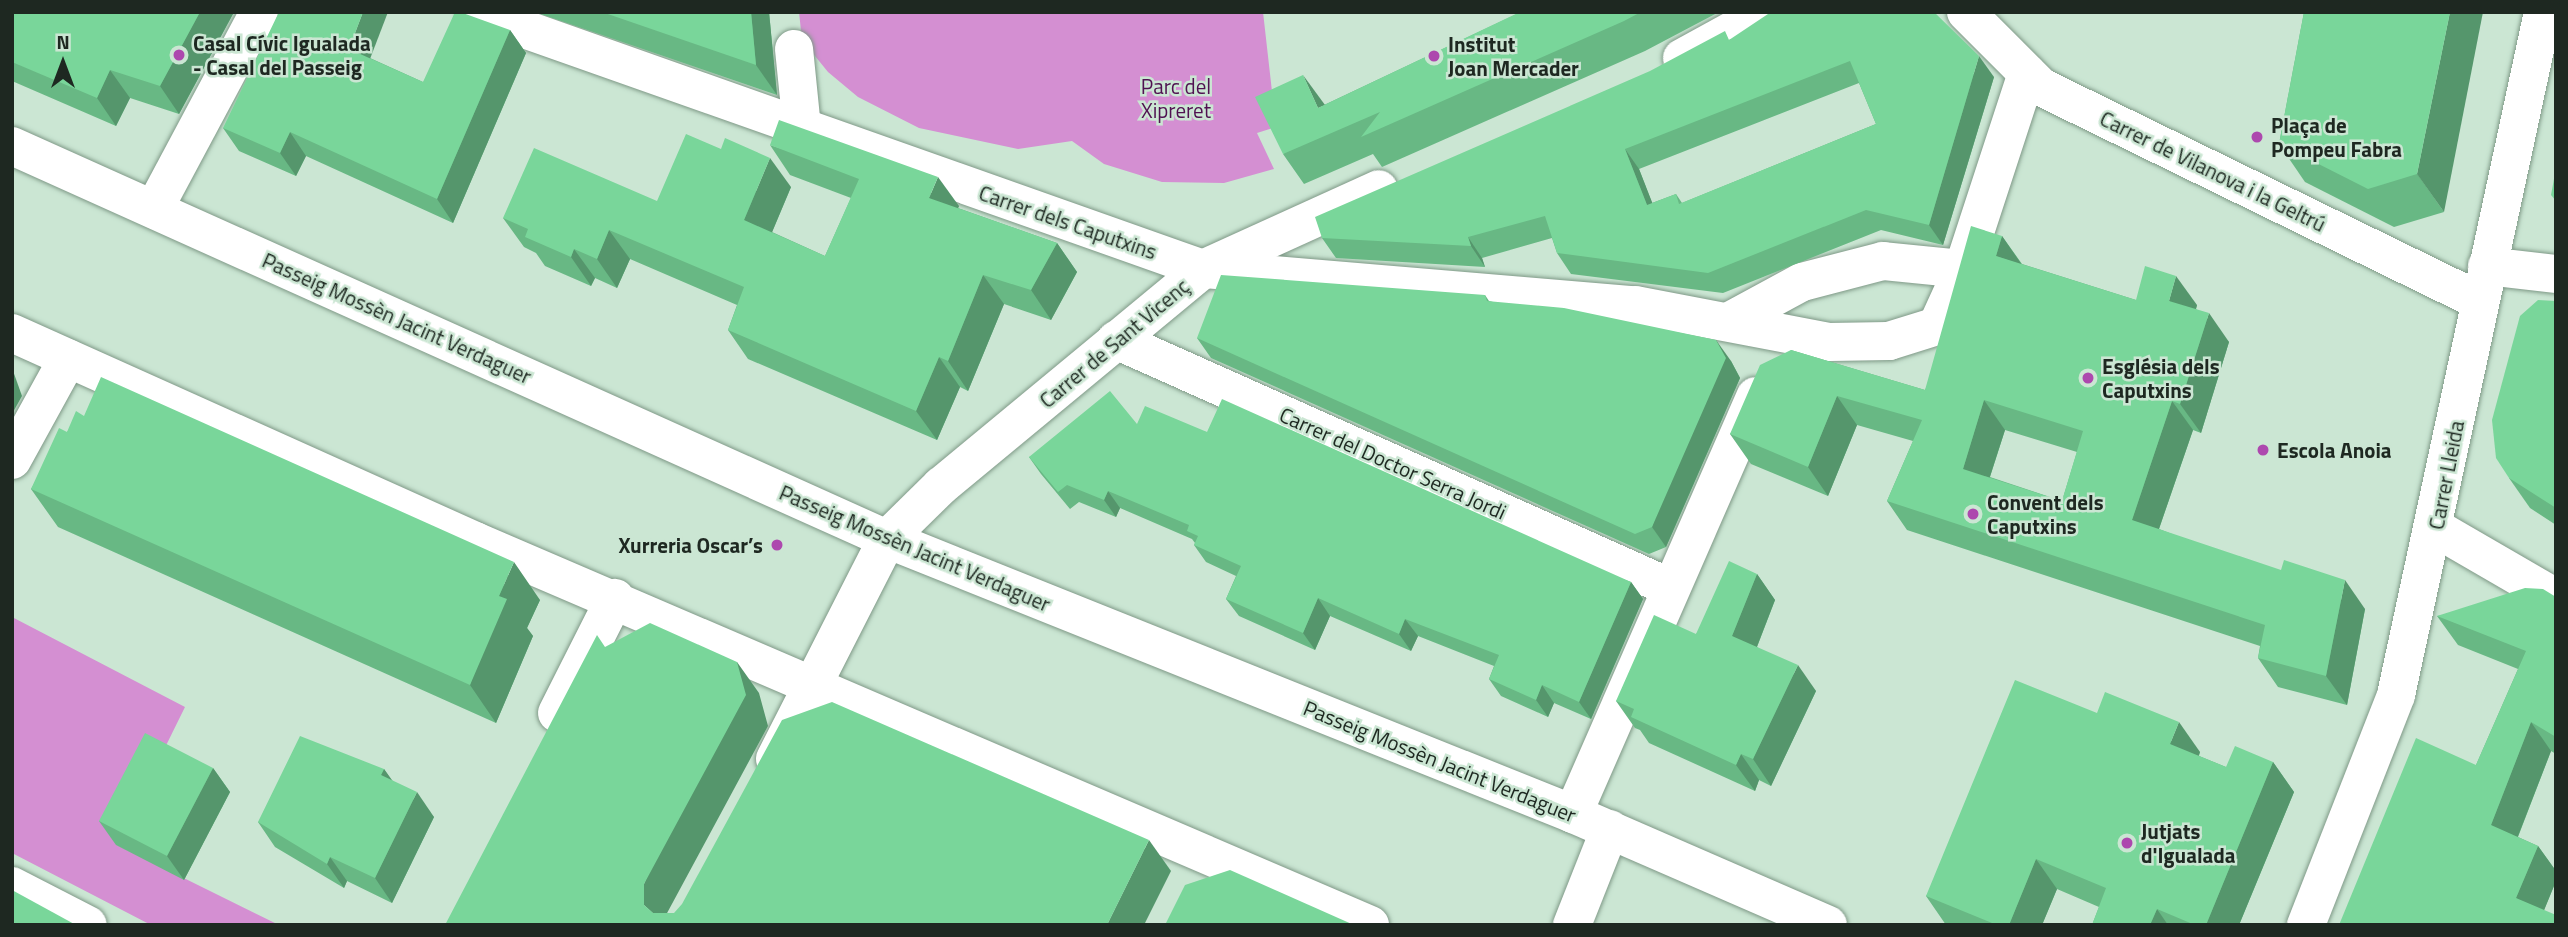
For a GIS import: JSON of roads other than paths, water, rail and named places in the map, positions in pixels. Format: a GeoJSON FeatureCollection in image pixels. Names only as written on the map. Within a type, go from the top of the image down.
{"type":"FeatureCollection","features":[{"type":"Feature","properties":{"kind":"street"},"geometry":{"type":"LineString","coordinates":[[154,209],[259,12]]}},
{"type":"Feature","properties":{"kind":"street","name":"Carrer dels Caputxins"},"geometry":{"type":"LineString","coordinates":[[475,12],[1203,269],[1635,305],[1783,335],[1889,341],[1937,326],[1963,270],[2027,73]]}},
{"type":"Feature","properties":{"kind":"street"},"geometry":{"type":"LineString","coordinates":[[1643,76],[1766,12]]}},
{"type":"Feature","properties":{"kind":"street","name":"Carrer de Vilanova i la Geltrú"},"geometry":{"type":"LineString","coordinates":[[1966,12],[2041,87],[2484,284],[2556,274]]}},
{"type":"Feature","properties":{"kind":"street","name":"Carrer Lleida"},"geometry":{"type":"LineString","coordinates":[[2306,925],[2396,695],[2437,529],[2484,284],[2543,12]]}},
{"type":"Feature","properties":{"kind":"street"},"geometry":{"type":"LineString","coordinates":[[794,49],[802,128]]}},
{"type":"Feature","properties":{"kind":"street","name":"Passeig Mossèn Jacint Verdaguer"},"geometry":{"type":"LineString","coordinates":[[12,146],[887,539],[1610,829],[1828,925]]}},
{"type":"Feature","properties":{"kind":"street","name":"Carrer de Sant Vicenç"},"geometry":{"type":"LineString","coordinates":[[756,794],[814,687],[887,539],[1116,340],[1203,269],[1412,175]]}},
{"type":"Feature","properties":{"kind":"street"},"geometry":{"type":"LineString","coordinates":[[1728,322],[1802,282],[1882,261],[1963,270]]}},
{"type":"Feature","properties":{"kind":"street"},"geometry":{"type":"LineString","coordinates":[[12,333],[814,687],[1370,925]]}},
{"type":"Feature","properties":{"kind":"street"},"geometry":{"type":"LineString","coordinates":[[1573,814],[1669,587],[1783,335]]}},
{"type":"Feature","properties":{"kind":"street","name":"Carrer del Doctor Serra Jordi"},"geometry":{"type":"LineString","coordinates":[[1116,340],[1669,587]]}},
{"type":"Feature","properties":{"kind":"street"},"geometry":{"type":"LineString","coordinates":[[12,460],[68,358]]}},
{"type":"Feature","properties":{"kind":"street"},"geometry":{"type":"LineString","coordinates":[[2437,529],[2556,598]]}},
{"type":"Feature","properties":{"kind":"street"},"geometry":{"type":"LineString","coordinates":[[542,743],[615,598]]}},
{"type":"Feature","properties":{"kind":"street"},"geometry":{"type":"LineString","coordinates":[[1572,925],[1610,829]]}},
{"type":"Feature","properties":{"kind":"street"},"geometry":{"type":"LineString","coordinates":[[1193,891],[1210,857]]}},
{"type":"Feature","properties":{"kind":"street"},"geometry":{"type":"LineString","coordinates":[[12,886],[88,925]]}},
{"type":"Feature","properties":{"kind":"place","name":"Casal Cívic Igualada - Casal del Passeig"},"geometry":{"type":"Point","coordinates":[179,55]}},
{"type":"Feature","properties":{"kind":"place","name":"Institut Joan Mercader"},"geometry":{"type":"Point","coordinates":[1434,56]}},
{"type":"Feature","properties":{"kind":"place","name":"Plaça de Pompeu Fabra"},"geometry":{"type":"Point","coordinates":[2257,137]}},
{"type":"Feature","properties":{"kind":"place","name":"Església dels Caputxins"},"geometry":{"type":"Point","coordinates":[2088,378]}},
{"type":"Feature","properties":{"kind":"place","name":"Escola Anoia"},"geometry":{"type":"Point","coordinates":[2263,450]}},
{"type":"Feature","properties":{"kind":"place","name":"Convent dels Caputxins"},"geometry":{"type":"Point","coordinates":[1973,514]}},
{"type":"Feature","properties":{"kind":"place","name":"Xurreria Oscar’s"},"geometry":{"type":"Point","coordinates":[777,545]}},
{"type":"Feature","properties":{"kind":"place","name":"Jutjats d'Igualada"},"geometry":{"type":"Point","coordinates":[2127,843]}},
{"type":"Feature","properties":{"kind":"park label","name":"Parc del Xipreret"},"geometry":{"type":"Point","coordinates":[1176,98]}}]}
